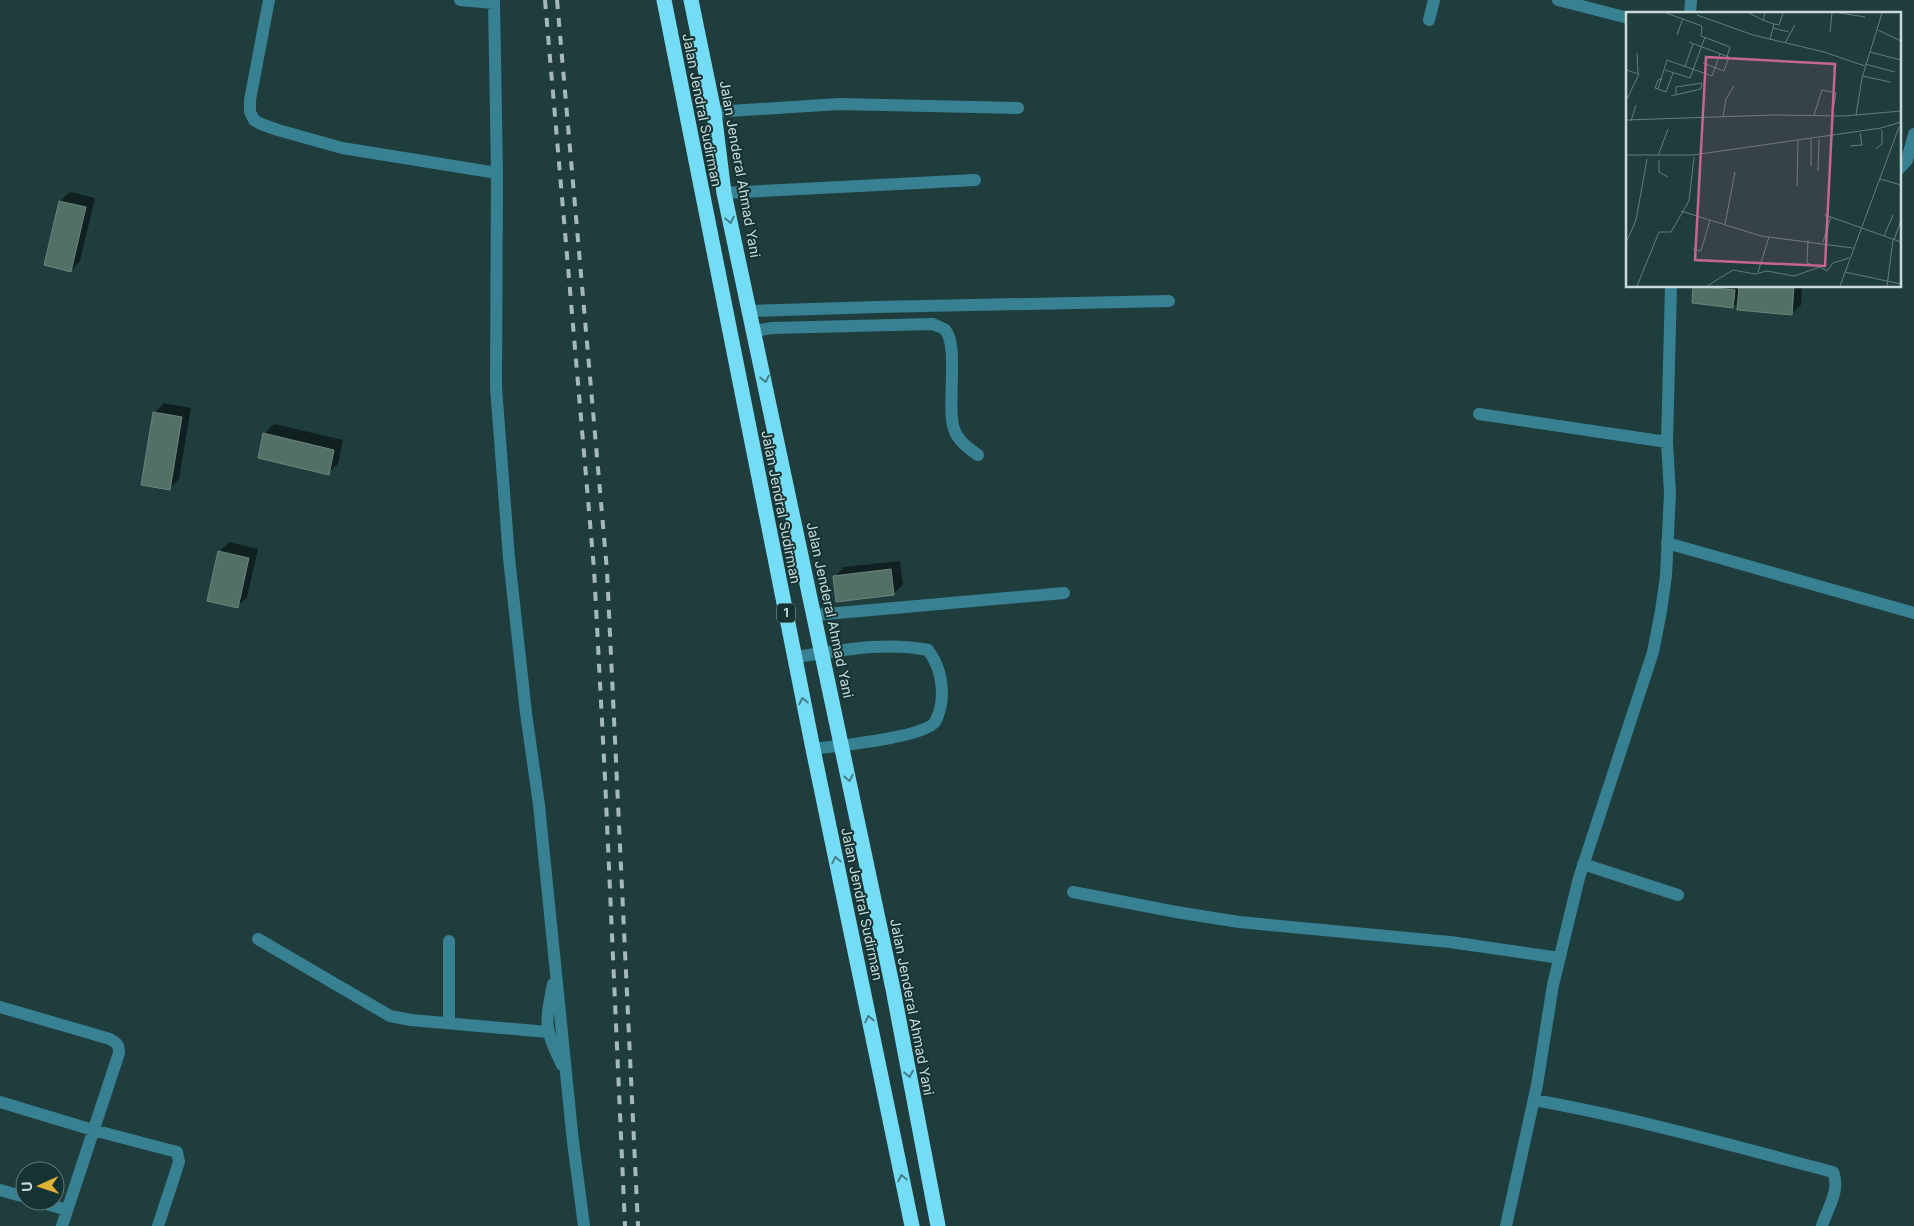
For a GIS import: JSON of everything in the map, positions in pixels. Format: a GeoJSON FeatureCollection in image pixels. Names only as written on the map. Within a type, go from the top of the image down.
{"type":"FeatureCollection","features":[{"type":"Feature","properties":{"kind":"highway","name":"Jalan Jendral Sudirman"},"geometry":{"type":"LineString","coordinates":[[664,0],[813,748],[912,1226]]}},
{"type":"Feature","properties":{"kind":"highway","name":"Jalan Jenderal Ahmad Yani"},"geometry":{"type":"LineString","coordinates":[[691,0],[714,112],[724,193],[755,331],[893,989],[938,1226]]}},
{"type":"Feature","properties":{"kind":"street"},"geometry":{"type":"LineString","coordinates":[[269,0],[250,100],[250,112],[254,120],[261,124],[342,148],[497,173]]}},
{"type":"Feature","properties":{"kind":"street"},"geometry":{"type":"LineString","coordinates":[[460,0],[494,2],[497,173],[496,386],[510,567],[526,713],[539,805],[546,889],[584,1226]]}},
{"type":"Feature","properties":{"kind":"street"},"geometry":{"type":"LineString","coordinates":[[1429,20],[1434,0]]}},
{"type":"Feature","properties":{"kind":"street"},"geometry":{"type":"LineString","coordinates":[[1558,0],[1626,17]]}},
{"type":"Feature","properties":{"kind":"street"},"geometry":{"type":"LineString","coordinates":[[714,112],[839,104],[1018,108]]}},
{"type":"Feature","properties":{"kind":"street"},"geometry":{"type":"LineString","coordinates":[[1902,166],[1907,160],[1914,134]]}},
{"type":"Feature","properties":{"kind":"street"},"geometry":{"type":"LineString","coordinates":[[724,193],[975,180]]}},
{"type":"Feature","properties":{"kind":"street"},"geometry":{"type":"LineString","coordinates":[[1506,1226],[1534,1100],[1548,1012],[1583,864],[1653,652],[1662,611],[1666,576],[1670,493],[1667,442],[1671,288]]}},
{"type":"Feature","properties":{"kind":"street"},"geometry":{"type":"LineString","coordinates":[[750,311],[896,306],[1169,301]]}},
{"type":"Feature","properties":{"kind":"street"},"geometry":{"type":"LineString","coordinates":[[755,331],[772,328],[933,324],[944,329],[950,339],[954,429],[960,441],[978,455]]}},
{"type":"Feature","properties":{"kind":"street"},"geometry":{"type":"LineString","coordinates":[[1479,414],[1667,442]]}},
{"type":"Feature","properties":{"kind":"street"},"geometry":{"type":"LineString","coordinates":[[1667,544],[1914,613]]}},
{"type":"Feature","properties":{"kind":"street"},"geometry":{"type":"LineString","coordinates":[[814,615],[1064,593]]}},
{"type":"Feature","properties":{"kind":"street"},"geometry":{"type":"LineString","coordinates":[[795,657],[874,646],[910,646],[928,650],[938,663],[942,704],[934,723],[916,732],[813,748]]}},
{"type":"Feature","properties":{"kind":"street"},"geometry":{"type":"LineString","coordinates":[[1583,864],[1678,895]]}},
{"type":"Feature","properties":{"kind":"street"},"geometry":{"type":"LineString","coordinates":[[1073,892],[1229,920],[1450,942],[1560,958]]}},
{"type":"Feature","properties":{"kind":"street"},"geometry":{"type":"LineString","coordinates":[[258,939],[384,1014],[411,1020],[548,1032]]}},
{"type":"Feature","properties":{"kind":"street"},"geometry":{"type":"LineString","coordinates":[[449,941],[449,1023]]}},
{"type":"Feature","properties":{"kind":"street"},"geometry":{"type":"LineString","coordinates":[[556,972],[546,1021],[548,1032],[566,1073]]}},
{"type":"Feature","properties":{"kind":"street"},"geometry":{"type":"LineString","coordinates":[[0,1007],[110,1039],[117,1043],[119,1053],[62,1226]]}},
{"type":"Feature","properties":{"kind":"street"},"geometry":{"type":"LineString","coordinates":[[1534,1100],[1618,1116],[1705,1137],[1833,1172],[1836,1178],[1835,1192],[1822,1226]]}},
{"type":"Feature","properties":{"kind":"street"},"geometry":{"type":"LineString","coordinates":[[0,1102],[93,1130],[177,1152],[179,1162],[158,1226]]}},
{"type":"Feature","properties":{"kind":"street"},"geometry":{"type":"LineString","coordinates":[[0,1190],[15,1194]]}},
{"type":"Feature","properties":{"kind":"building"},"geometry":{"type":"Polygon","coordinates":[[[59,201],[86,207],[71,272],[44,265],[59,201]]]}},
{"type":"Feature","properties":{"kind":"building"},"geometry":{"type":"Polygon","coordinates":[[[1693,288],[1735,290],[1733,308],[1692,303],[1693,288]]]}},
{"type":"Feature","properties":{"kind":"building"},"geometry":{"type":"Polygon","coordinates":[[[1739,288],[1794,288],[1792,315],[1737,310],[1739,288]]]}},
{"type":"Feature","properties":{"kind":"building"},"geometry":{"type":"Polygon","coordinates":[[[153,412],[182,417],[170,490],[141,485],[153,412]]]}},
{"type":"Feature","properties":{"kind":"building"},"geometry":{"type":"Polygon","coordinates":[[[263,433],[334,450],[329,475],[258,458],[263,433]]]}},
{"type":"Feature","properties":{"kind":"building"},"geometry":{"type":"Polygon","coordinates":[[[218,551],[249,558],[238,608],[207,601],[218,551]]]}},
{"type":"Feature","properties":{"kind":"building"},"geometry":{"type":"Polygon","coordinates":[[[891,569],[894,595],[836,602],[833,576],[891,569]]]}},
{"type":"Feature","properties":{"kind":"railway"},"geometry":{"type":"LineString","coordinates":[[545,0],[594,569],[625,1226]]}},
{"type":"Feature","properties":{"kind":"railway"},"geometry":{"type":"LineString","coordinates":[[557,0],[607,571],[638,1226]]}}]}
